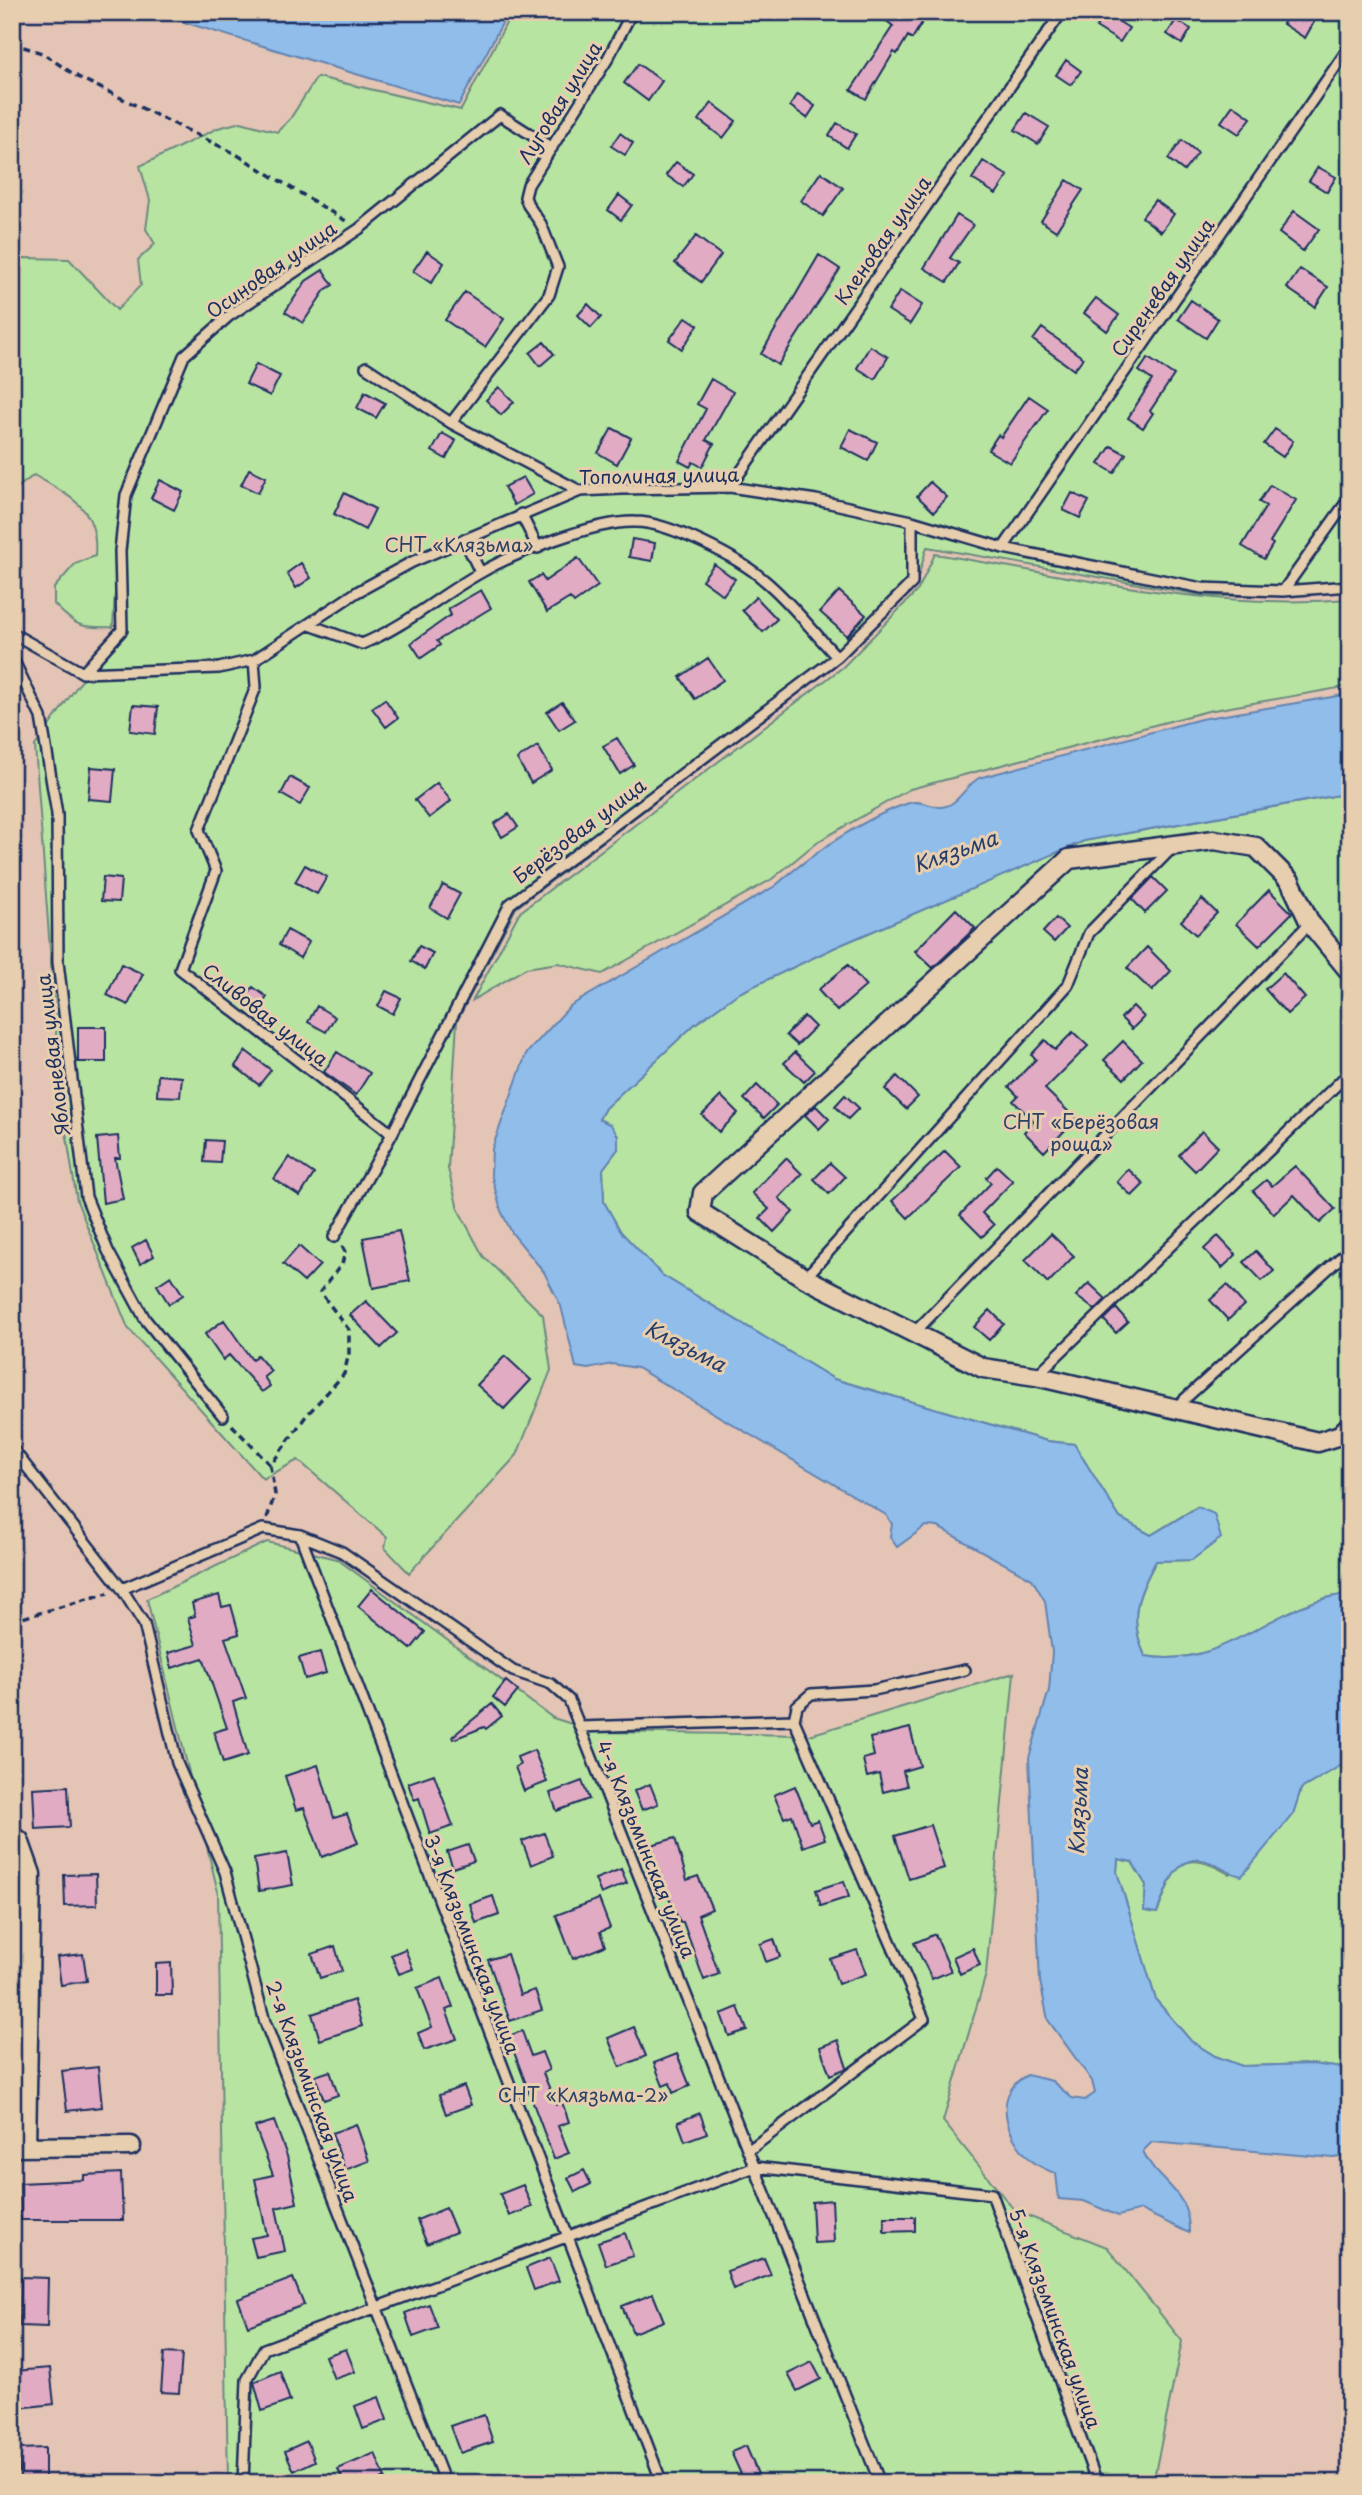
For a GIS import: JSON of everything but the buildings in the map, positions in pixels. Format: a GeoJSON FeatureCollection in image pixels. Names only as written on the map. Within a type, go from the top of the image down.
{"type":"FeatureCollection","features":[{"type":"Feature","properties":{"kind":"street"},"geometry":{"type":"LineString","coordinates":[[1350,972],[1310,923],[1290,881],[1256,847],[1214,839],[1069,859],[703,1193],[700,1212],[805,1278],[984,1368],[1036,1376],[1318,1442],[1340,1434],[1350,1425]]}},
{"type":"Feature","properties":{"kind":"street"},"geometry":{"type":"LineString","coordinates":[[19,1840],[30,1874],[19,2147],[131,2146]]}},
{"type":"Feature","properties":{"kind":"lane","name":"Луговая улица"},"geometry":{"type":"LineString","coordinates":[[452,423],[549,295],[558,267],[541,224],[525,197],[528,185],[632,12]]}},
{"type":"Feature","properties":{"kind":"lane","name":"Кленовая улица"},"geometry":{"type":"LineString","coordinates":[[730,487],[1062,12]]}},
{"type":"Feature","properties":{"kind":"lane","name":"Сиреневая улица"},"geometry":{"type":"LineString","coordinates":[[1003,548],[1350,46]]}},
{"type":"Feature","properties":{"kind":"lane","name":"Осиновая улица"},"geometry":{"type":"LineString","coordinates":[[83,673],[122,630],[120,551],[126,495],[184,356],[229,316],[359,229],[500,115],[552,148]]}},
{"type":"Feature","properties":{"kind":"lane"},"geometry":{"type":"LineString","coordinates":[[366,367],[452,423],[580,491]]}},
{"type":"Feature","properties":{"kind":"lane","name":"Тополиная улица"},"geometry":{"type":"LineString","coordinates":[[83,673],[219,668],[254,660],[357,592],[412,562],[580,491],[730,487],[816,500],[912,521],[1003,548],[1202,588],[1283,591],[1350,586]]}},
{"type":"Feature","properties":{"kind":"lane"},"geometry":{"type":"LineString","coordinates":[[1283,591],[1350,498]]}},
{"type":"Feature","properties":{"kind":"lane"},"geometry":{"type":"LineString","coordinates":[[522,514],[538,548]]}},
{"type":"Feature","properties":{"kind":"lane","name":"Берёзовая улица"},"geometry":{"type":"LineString","coordinates":[[334,1237],[392,1134],[510,904],[837,657],[912,583],[912,521]]}},
{"type":"Feature","properties":{"kind":"lane"},"geometry":{"type":"LineString","coordinates":[[310,625],[362,644],[393,631],[480,572],[589,527],[636,522],[674,532],[724,553],[764,580],[837,657]]}},
{"type":"Feature","properties":{"kind":"lane"},"geometry":{"type":"LineString","coordinates":[[464,540],[480,572]]}},
{"type":"Feature","properties":{"kind":"lane"},"geometry":{"type":"LineString","coordinates":[[12,633],[83,673]]}},
{"type":"Feature","properties":{"kind":"lane","name":"Яблоневая улица"},"geometry":{"type":"LineString","coordinates":[[12,657],[41,718],[57,814],[58,962],[86,1197],[108,1251],[145,1319],[223,1416]]}},
{"type":"Feature","properties":{"kind":"lane","name":"Сливовая улица"},"geometry":{"type":"LineString","coordinates":[[254,660],[256,687],[199,830],[216,871],[180,969],[392,1134]]}},
{"type":"Feature","properties":{"kind":"lane"},"geometry":{"type":"LineString","coordinates":[[805,1278],[1068,985],[1088,933],[1175,845]]}},
{"type":"Feature","properties":{"kind":"lane"},"geometry":{"type":"LineString","coordinates":[[913,1334],[1310,923]]}},
{"type":"Feature","properties":{"kind":"lane"},"geometry":{"type":"LineString","coordinates":[[1036,1376],[1350,1072]]}},
{"type":"Feature","properties":{"kind":"lane"},"geometry":{"type":"LineString","coordinates":[[1175,1408],[1350,1249]]}},
{"type":"Feature","properties":{"kind":"lane","name":"2-я Клязьминская улица"},"geometry":{"type":"LineString","coordinates":[[12,1448],[122,1589],[144,1624],[177,1763],[225,1872],[265,2022],[374,2308],[445,2483]]}},
{"type":"Feature","properties":{"kind":"lane"},"geometry":{"type":"LineString","coordinates":[[122,1589],[263,1530]]}},
{"type":"Feature","properties":{"kind":"lane","name":"4-я Клязьминская улица"},"geometry":{"type":"LineString","coordinates":[[263,1530],[300,1535],[342,1552],[513,1671],[551,1684],[569,1700],[880,2483]]}},
{"type":"Feature","properties":{"kind":"lane","name":"3-я Клязьминская улица"},"geometry":{"type":"LineString","coordinates":[[300,1535],[662,2483]]}},
{"type":"Feature","properties":{"kind":"lane"},"geometry":{"type":"LineString","coordinates":[[749,2150],[924,2019],[794,1720],[797,1706],[811,1694],[874,1690],[965,1670]]}},
{"type":"Feature","properties":{"kind":"lane"},"geometry":{"type":"LineString","coordinates":[[580,1727],[794,1720]]}},
{"type":"Feature","properties":{"kind":"lane"},"geometry":{"type":"LineString","coordinates":[[243,2483],[247,2380],[264,2349],[755,2167]]}},
{"type":"Feature","properties":{"kind":"lane","name":"5-я Клязьминская улица"},"geometry":{"type":"LineString","coordinates":[[755,2167],[992,2193],[1097,2483]]}},
{"type":"Feature","properties":{"kind":"path"},"geometry":{"type":"LineString","coordinates":[[12,43],[42,53],[78,77],[234,153],[359,229]]}},
{"type":"Feature","properties":{"kind":"path"},"geometry":{"type":"LineString","coordinates":[[270,1466],[306,1416],[344,1374],[349,1353],[349,1330],[320,1292],[342,1264],[345,1252],[334,1237]]}},
{"type":"Feature","properties":{"kind":"path"},"geometry":{"type":"LineString","coordinates":[[223,1416],[270,1466],[275,1494],[263,1530]]}},
{"type":"Feature","properties":{"kind":"path"},"geometry":{"type":"LineString","coordinates":[[12,1621],[122,1589]]}},
{"type":"Feature","properties":{"kind":"green space","name":"СНТ «Клязьма»"},"geometry":{"type":"Polygon","coordinates":[[[512,12],[1350,12],[1350,591],[1282,596],[1207,596],[927,547],[916,584],[842,660],[516,908],[457,1021],[448,1169],[458,1209],[483,1256],[543,1315],[551,1370],[517,1455],[409,1573],[385,1548],[387,1537],[298,1460],[263,1479],[128,1328],[77,1201],[61,1099],[35,746],[78,685],[126,629],[119,522],[113,627],[93,627],[74,622],[54,604],[54,588],[75,564],[95,556],[95,540],[87,515],[71,498],[34,475],[12,492],[12,262],[24,258],[69,259],[117,310],[141,285],[138,260],[155,244],[146,229],[150,200],[140,166],[218,128],[241,122],[277,132],[290,119],[317,77],[461,110],[512,12]]]}},
{"type":"Feature","properties":{"kind":"green space"},"geometry":{"type":"Polygon","coordinates":[[[935,554],[1193,596],[1245,600],[1350,599],[1350,686],[1208,711],[910,789],[817,842],[772,879],[602,974],[558,963],[526,968],[473,1000],[519,913],[843,667],[918,590],[935,554]]]}},
{"type":"Feature","properties":{"kind":"green space","name":"СНТ «Берёзовая роща»"},"geometry":{"type":"Polygon","coordinates":[[[1350,793],[1350,1594],[1322,1599],[1297,1608],[1226,1645],[1201,1653],[1174,1658],[1145,1656],[1136,1618],[1140,1596],[1156,1561],[1192,1560],[1197,1507],[1151,1535],[1120,1518],[1074,1444],[1047,1441],[834,1379],[662,1275],[621,1232],[604,1202],[603,1169],[618,1149],[599,1119],[605,1108],[695,1024],[737,994],[838,946],[1084,841],[1350,793]]]}},
{"type":"Feature","properties":{"kind":"green space","name":"СНТ «Клязьма-2»"},"geometry":{"type":"Polygon","coordinates":[[[267,1542],[337,1559],[553,1718],[597,1732],[810,1735],[1014,1673],[986,1974],[943,2121],[1015,2211],[1107,2247],[1182,2341],[1153,2483],[228,2483],[218,1892],[147,1599],[267,1542]]]}},
{"type":"Feature","properties":{"kind":"green space"},"geometry":{"type":"Polygon","coordinates":[[[1350,1760],[1350,2069],[1312,2064],[1242,2066],[1215,2056],[1191,2041],[1156,2000],[1117,1872],[1118,1859],[1132,1862],[1146,1885],[1144,1911],[1157,1913],[1174,1874],[1181,1866],[1189,1862],[1199,1862],[1229,1874],[1293,1814],[1301,1789],[1350,1760]]]}},
{"type":"Feature","properties":{"kind":"water"},"geometry":{"type":"Polygon","coordinates":[[[150,12],[508,12],[459,105],[150,12]]]}},
{"type":"Feature","properties":{"kind":"water","name":"Клязьма"},"geometry":{"type":"Polygon","coordinates":[[[1350,694],[1350,793],[1084,841],[838,946],[737,994],[695,1024],[605,1108],[599,1119],[611,1125],[618,1136],[618,1149],[603,1169],[604,1202],[621,1232],[662,1275],[834,1379],[1047,1441],[1074,1444],[1120,1518],[1151,1535],[1198,1507],[1214,1514],[1221,1538],[1192,1560],[1156,1561],[1149,1573],[1140,1596],[1136,1618],[1145,1656],[1174,1658],[1201,1653],[1225,1645],[1297,1608],[1350,1594],[1350,1760],[1301,1789],[1293,1814],[1242,1876],[1206,1861],[1186,1862],[1173,1876],[1157,1913],[1144,1911],[1146,1885],[1132,1862],[1118,1859],[1117,1872],[1156,2000],[1191,2041],[1215,2056],[1242,2066],[1312,2064],[1350,2069],[1350,2155],[1334,2158],[1152,2142],[1143,2151],[1156,2171],[1179,2196],[1188,2218],[1189,2233],[1141,2210],[1118,2216],[1084,2201],[1059,2199],[1056,2174],[1035,2163],[1015,2141],[1009,2129],[1006,2104],[1009,2093],[1016,2083],[1027,2075],[1052,2081],[1072,2098],[1085,2100],[1095,2093],[1092,2081],[1048,2020],[1040,1981],[1029,1758],[1049,1690],[1052,1652],[1045,1601],[1032,1579],[938,1527],[926,1526],[897,1547],[890,1537],[892,1524],[886,1515],[637,1368],[612,1364],[588,1369],[576,1367],[561,1306],[544,1272],[512,1233],[501,1211],[491,1174],[492,1149],[526,1054],[570,1006],[775,886],[856,827],[909,803],[946,806],[979,778],[1201,719],[1350,694]]]}}]}
